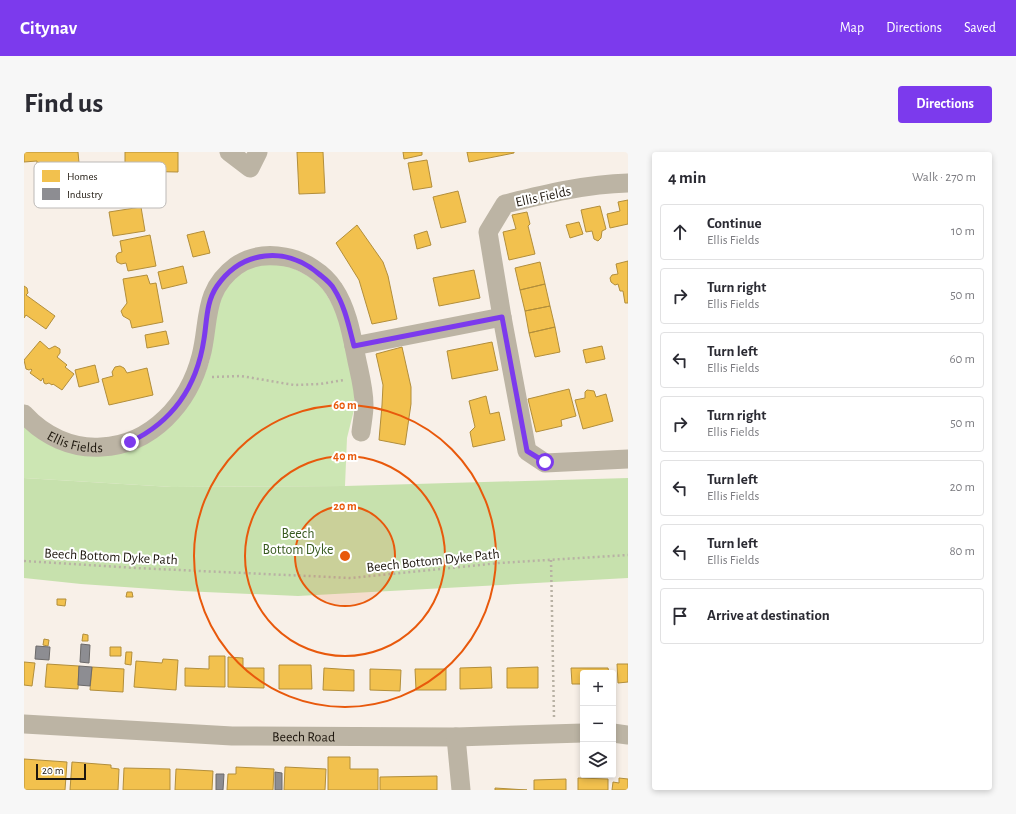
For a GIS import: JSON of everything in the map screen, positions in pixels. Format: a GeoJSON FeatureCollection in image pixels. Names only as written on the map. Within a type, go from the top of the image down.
{"type":"FeatureCollection","features":[{"type":"Feature","properties":{"kind":"street"},"geometry":{"type":"LineString","coordinates":[[229,152],[250,168],[258,152]]}},
{"type":"Feature","properties":{"kind":"street","name":"Ellis Fields"},"geometry":{"type":"LineString","coordinates":[[628,183],[605,184],[540,195],[505,204],[488,232],[527,451],[545,462],[628,459]]}},
{"type":"Feature","properties":{"kind":"street","name":"Ellis Fields"},"geometry":{"type":"LineString","coordinates":[[24,414],[30,421],[47,434],[59,440],[78,446],[112,447],[144,436],[163,422],[176,408],[194,378],[201,356],[211,298],[216,287],[236,266],[261,256],[275,255],[301,261],[324,277],[334,288],[346,315],[360,377],[364,407],[361,432]]}},
{"type":"Feature","properties":{"kind":"street"},"geometry":{"type":"LineString","coordinates":[[354,346],[502,317]]}},
{"type":"Feature","properties":{"kind":"street","name":"Beech Road"},"geometry":{"type":"LineString","coordinates":[[24,724],[232,736],[456,737],[580,733]]}},
{"type":"Feature","properties":{"kind":"street"},"geometry":{"type":"LineString","coordinates":[[616,733],[628,735]]}},
{"type":"Feature","properties":{"kind":"street"},"geometry":{"type":"LineString","coordinates":[[456,737],[460,790]]}},
{"type":"Feature","properties":{"kind":"path"},"geometry":{"type":"LineString","coordinates":[[194,378],[241,376],[294,385],[320,384],[360,377]]}},
{"type":"Feature","properties":{"kind":"path","name":"Beech Bottom Dyke Path"},"geometry":{"type":"LineString","coordinates":[[24,561],[351,578],[498,563],[628,555]]}},
{"type":"Feature","properties":{"kind":"path"},"geometry":{"type":"LineString","coordinates":[[551,560],[554,734]]}},
{"type":"Feature","properties":{"kind":"green space"},"geometry":{"type":"Polygon","coordinates":[[[282,262],[319,282],[339,316],[354,384],[354,410],[347,438],[345,486],[172,487],[24,478],[24,426],[112,455],[130,451],[152,439],[200,384],[210,359],[215,310],[229,283],[242,272],[254,265],[282,262]]]}},
{"type":"Feature","properties":{"kind":"green space","name":"Beech Bottom Dyke"},"geometry":{"type":"Polygon","coordinates":[[[24,478],[172,487],[345,486],[628,478],[628,578],[298,596],[182,591],[81,584],[24,578],[24,478]]]}},
{"type":"Feature","properties":{"kind":"building: Homes"},"geometry":{"type":"Polygon","coordinates":[[[24,152],[78,152],[79,162],[24,162],[24,152]]]}},
{"type":"Feature","properties":{"kind":"building: Homes"},"geometry":{"type":"Polygon","coordinates":[[[125,152],[178,152],[178,172],[166,172],[166,162],[125,162],[125,152]]]}},
{"type":"Feature","properties":{"kind":"building: Homes"},"geometry":{"type":"Polygon","coordinates":[[[297,152],[323,152],[325,193],[299,194],[297,152]]]}},
{"type":"Feature","properties":{"kind":"building: Homes"},"geometry":{"type":"Polygon","coordinates":[[[403,152],[422,152],[422,155],[404,159],[403,152]]]}},
{"type":"Feature","properties":{"kind":"building: Homes"},"geometry":{"type":"Polygon","coordinates":[[[467,152],[514,152],[514,153],[469,162],[467,152]]]}},
{"type":"Feature","properties":{"kind":"building: Homes"},"geometry":{"type":"Polygon","coordinates":[[[427,160],[432,187],[413,190],[408,163],[427,160]]]}},
{"type":"Feature","properties":{"kind":"building: Homes"},"geometry":{"type":"Polygon","coordinates":[[[458,191],[466,222],[441,228],[433,197],[458,191]]]}},
{"type":"Feature","properties":{"kind":"building: Homes"},"geometry":{"type":"Polygon","coordinates":[[[628,200],[628,224],[610,228],[607,214],[620,211],[618,202],[628,200]]]}},
{"type":"Feature","properties":{"kind":"building: Homes"},"geometry":{"type":"Polygon","coordinates":[[[600,206],[606,229],[602,231],[601,238],[598,241],[594,239],[592,231],[586,232],[581,210],[600,206]]]}},
{"type":"Feature","properties":{"kind":"building: Homes"},"geometry":{"type":"Polygon","coordinates":[[[141,208],[145,231],[113,236],[109,212],[141,208]]]}},
{"type":"Feature","properties":{"kind":"building: Homes"},"geometry":{"type":"Polygon","coordinates":[[[527,212],[530,224],[528,226],[535,254],[509,260],[503,232],[516,229],[512,215],[527,212]]]}},
{"type":"Feature","properties":{"kind":"building: Homes"},"geometry":{"type":"Polygon","coordinates":[[[579,222],[583,234],[570,238],[566,225],[579,222]]]}},
{"type":"Feature","properties":{"kind":"building: Homes"},"geometry":{"type":"Polygon","coordinates":[[[357,225],[383,262],[388,276],[397,319],[372,324],[359,280],[336,243],[357,225]]]}},
{"type":"Feature","properties":{"kind":"building: Homes"},"geometry":{"type":"Polygon","coordinates":[[[204,231],[210,253],[193,257],[187,235],[204,231]]]}},
{"type":"Feature","properties":{"kind":"building: Homes"},"geometry":{"type":"Polygon","coordinates":[[[427,231],[431,245],[417,249],[414,235],[427,231]]]}},
{"type":"Feature","properties":{"kind":"building: Homes"},"geometry":{"type":"Polygon","coordinates":[[[150,235],[156,266],[128,271],[126,263],[121,264],[117,262],[116,256],[118,253],[122,252],[120,241],[150,235]]]}},
{"type":"Feature","properties":{"kind":"building: Homes"},"geometry":{"type":"Polygon","coordinates":[[[628,261],[628,303],[625,303],[623,291],[620,291],[618,284],[615,285],[611,282],[610,278],[612,275],[618,274],[616,264],[628,261]]]}},
{"type":"Feature","properties":{"kind":"building: Homes"},"geometry":{"type":"Polygon","coordinates":[[[540,262],[545,284],[520,290],[515,268],[540,262]]]}},
{"type":"Feature","properties":{"kind":"building: Homes"},"geometry":{"type":"Polygon","coordinates":[[[183,266],[187,283],[162,289],[158,272],[183,266]]]}},
{"type":"Feature","properties":{"kind":"building: Homes"},"geometry":{"type":"Polygon","coordinates":[[[474,270],[480,298],[439,306],[433,278],[474,270]]]}},
{"type":"Feature","properties":{"kind":"building: Homes"},"geometry":{"type":"Polygon","coordinates":[[[147,275],[150,284],[156,283],[163,322],[132,328],[130,320],[123,316],[121,311],[127,303],[123,279],[147,275]]]}},
{"type":"Feature","properties":{"kind":"building: Homes"},"geometry":{"type":"Polygon","coordinates":[[[545,284],[550,306],[525,311],[520,290],[545,284]]]}},
{"type":"Feature","properties":{"kind":"building: Homes"},"geometry":{"type":"Polygon","coordinates":[[[24,286],[27,288],[28,293],[26,295],[55,316],[46,329],[26,315],[24,318],[24,286]]]}},
{"type":"Feature","properties":{"kind":"building: Homes"},"geometry":{"type":"Polygon","coordinates":[[[550,306],[555,327],[529,333],[525,311],[550,306]]]}},
{"type":"Feature","properties":{"kind":"building: Homes"},"geometry":{"type":"Polygon","coordinates":[[[555,327],[560,352],[535,357],[529,333],[555,327]]]}},
{"type":"Feature","properties":{"kind":"building: Homes"},"geometry":{"type":"Polygon","coordinates":[[[166,331],[169,344],[147,348],[145,335],[166,331]]]}},
{"type":"Feature","properties":{"kind":"building: Homes"},"geometry":{"type":"Polygon","coordinates":[[[40,341],[49,349],[55,346],[60,349],[60,353],[57,357],[67,365],[65,367],[74,374],[62,390],[53,384],[44,383],[43,378],[41,381],[30,373],[32,370],[31,369],[26,369],[24,360],[40,341]]]}},
{"type":"Feature","properties":{"kind":"building: Homes"},"geometry":{"type":"Polygon","coordinates":[[[492,342],[498,370],[452,379],[447,351],[492,342]]]}},
{"type":"Feature","properties":{"kind":"building: Homes"},"geometry":{"type":"Polygon","coordinates":[[[602,346],[605,359],[586,363],[583,350],[602,346]]]}},
{"type":"Feature","properties":{"kind":"building: Homes"},"geometry":{"type":"Polygon","coordinates":[[[402,347],[411,387],[411,404],[405,445],[379,440],[383,385],[376,354],[402,347]]]}},
{"type":"Feature","properties":{"kind":"building: Homes"},"geometry":{"type":"Polygon","coordinates":[[[95,365],[99,382],[79,387],[75,370],[95,365]]]}},
{"type":"Feature","properties":{"kind":"building: Homes"},"geometry":{"type":"Polygon","coordinates":[[[120,366],[124,368],[127,373],[147,368],[153,395],[109,405],[102,379],[113,376],[112,372],[115,367],[120,366]]]}},
{"type":"Feature","properties":{"kind":"building: Homes"},"geometry":{"type":"Polygon","coordinates":[[[569,389],[576,416],[561,420],[562,426],[536,432],[528,399],[569,389]]]}},
{"type":"Feature","properties":{"kind":"building: Homes"},"geometry":{"type":"Polygon","coordinates":[[[587,390],[594,391],[596,397],[606,394],[613,421],[583,429],[575,400],[585,398],[585,392],[587,390]]]}},
{"type":"Feature","properties":{"kind":"building: Homes"},"geometry":{"type":"Polygon","coordinates":[[[486,396],[490,414],[499,412],[505,440],[473,447],[470,432],[475,427],[469,401],[486,396]]]}},
{"type":"Feature","properties":{"kind":"building: Homes"},"geometry":{"type":"Polygon","coordinates":[[[127,592],[132,592],[133,597],[126,597],[127,592]]]}},
{"type":"Feature","properties":{"kind":"building: Homes"},"geometry":{"type":"Polygon","coordinates":[[[57,599],[66,599],[65,606],[57,605],[57,599]]]}},
{"type":"Feature","properties":{"kind":"building: Homes"},"geometry":{"type":"Polygon","coordinates":[[[83,634],[88,635],[88,641],[82,641],[83,634]]]}},
{"type":"Feature","properties":{"kind":"building: Homes"},"geometry":{"type":"Polygon","coordinates":[[[44,639],[49,640],[48,646],[43,645],[44,639]]]}},
{"type":"Feature","properties":{"kind":"building: Homes"},"geometry":{"type":"Polygon","coordinates":[[[110,647],[121,647],[121,656],[110,656],[110,647]]]}},
{"type":"Feature","properties":{"kind":"building: Homes"},"geometry":{"type":"Polygon","coordinates":[[[126,652],[132,652],[131,665],[125,664],[126,652]]]}},
{"type":"Feature","properties":{"kind":"building: Homes"},"geometry":{"type":"Polygon","coordinates":[[[209,656],[225,656],[225,687],[185,686],[185,668],[209,669],[209,656]]]}},
{"type":"Feature","properties":{"kind":"building: Homes"},"geometry":{"type":"Polygon","coordinates":[[[228,657],[243,658],[243,668],[264,668],[264,688],[228,687],[228,657]]]}},
{"type":"Feature","properties":{"kind":"building: Homes"},"geometry":{"type":"Polygon","coordinates":[[[163,659],[178,660],[176,690],[134,687],[136,661],[162,663],[163,659]]]}},
{"type":"Feature","properties":{"kind":"building: Homes"},"geometry":{"type":"Polygon","coordinates":[[[24,662],[35,663],[32,686],[24,685],[24,662]]]}},
{"type":"Feature","properties":{"kind":"building: Homes"},"geometry":{"type":"Polygon","coordinates":[[[47,664],[79,666],[78,689],[45,687],[47,664]]]}},
{"type":"Feature","properties":{"kind":"building: Homes"},"geometry":{"type":"Polygon","coordinates":[[[617,664],[628,664],[628,682],[618,683],[617,664]]]}},
{"type":"Feature","properties":{"kind":"building: Homes"},"geometry":{"type":"Polygon","coordinates":[[[279,665],[311,665],[312,689],[279,689],[279,665]]]}},
{"type":"Feature","properties":{"kind":"building: Homes"},"geometry":{"type":"Polygon","coordinates":[[[92,667],[124,669],[123,692],[90,690],[92,667]]]}},
{"type":"Feature","properties":{"kind":"building: Homes"},"geometry":{"type":"Polygon","coordinates":[[[491,667],[492,688],[460,689],[460,668],[491,667]]]}},
{"type":"Feature","properties":{"kind":"building: Homes"},"geometry":{"type":"Polygon","coordinates":[[[538,667],[538,688],[507,688],[507,668],[538,667]]]}},
{"type":"Feature","properties":{"kind":"building: Homes"},"geometry":{"type":"Polygon","coordinates":[[[324,668],[354,670],[354,691],[323,690],[324,668]]]}},
{"type":"Feature","properties":{"kind":"building: Homes"},"geometry":{"type":"Polygon","coordinates":[[[571,668],[608,668],[608,670],[580,670],[580,684],[572,684],[571,668]]]}},
{"type":"Feature","properties":{"kind":"building: Homes"},"geometry":{"type":"Polygon","coordinates":[[[370,669],[401,670],[400,691],[370,690],[370,669]]]}},
{"type":"Feature","properties":{"kind":"building: Homes"},"geometry":{"type":"Polygon","coordinates":[[[415,669],[446,669],[446,690],[416,690],[415,669]]]}},
{"type":"Feature","properties":{"kind":"building: Homes"},"geometry":{"type":"Polygon","coordinates":[[[328,757],[350,757],[350,769],[378,769],[378,790],[328,790],[328,757]]]}},
{"type":"Feature","properties":{"kind":"building: Homes"},"geometry":{"type":"Polygon","coordinates":[[[24,759],[67,762],[65,790],[24,790],[24,759]]]}},
{"type":"Feature","properties":{"kind":"building: Homes"},"geometry":{"type":"Polygon","coordinates":[[[72,762],[111,765],[111,768],[119,769],[118,790],[70,790],[72,762]]]}},
{"type":"Feature","properties":{"kind":"building: Homes"},"geometry":{"type":"Polygon","coordinates":[[[236,767],[274,769],[273,790],[227,790],[228,774],[236,774],[236,767]]]}},
{"type":"Feature","properties":{"kind":"building: Homes"},"geometry":{"type":"Polygon","coordinates":[[[285,767],[326,769],[325,790],[284,790],[285,767]]]}},
{"type":"Feature","properties":{"kind":"building: Homes"},"geometry":{"type":"Polygon","coordinates":[[[124,768],[170,769],[170,790],[123,790],[124,768]]]}},
{"type":"Feature","properties":{"kind":"building: Homes"},"geometry":{"type":"Polygon","coordinates":[[[176,769],[213,771],[212,790],[175,790],[176,769]]]}},
{"type":"Feature","properties":{"kind":"building: Homes"},"geometry":{"type":"Polygon","coordinates":[[[437,776],[437,790],[380,790],[380,777],[437,776]]]}},
{"type":"Feature","properties":{"kind":"building: Homes"},"geometry":{"type":"Polygon","coordinates":[[[578,778],[608,779],[608,790],[578,790],[578,778]]]}},
{"type":"Feature","properties":{"kind":"building: Homes"},"geometry":{"type":"Polygon","coordinates":[[[619,778],[628,779],[628,790],[612,790],[613,782],[619,783],[619,778]]]}},
{"type":"Feature","properties":{"kind":"building: Homes"},"geometry":{"type":"Polygon","coordinates":[[[566,779],[566,790],[534,790],[534,780],[566,779]]]}},
{"type":"Feature","properties":{"kind":"building: Homes"},"geometry":{"type":"Polygon","coordinates":[[[495,788],[527,790],[495,790],[495,788]]]}},
{"type":"Feature","properties":{"kind":"building: Industry"},"geometry":{"type":"Polygon","coordinates":[[[81,644],[90,645],[89,663],[80,662],[81,644]]]}},
{"type":"Feature","properties":{"kind":"building: Industry"},"geometry":{"type":"Polygon","coordinates":[[[36,646],[50,647],[49,660],[35,659],[36,646]]]}},
{"type":"Feature","properties":{"kind":"building: Industry"},"geometry":{"type":"Polygon","coordinates":[[[79,666],[92,667],[90,686],[78,685],[79,666]]]}},
{"type":"Feature","properties":{"kind":"building: Industry"},"geometry":{"type":"Polygon","coordinates":[[[275,772],[282,773],[282,790],[275,790],[275,772]]]}},
{"type":"Feature","properties":{"kind":"building: Industry"},"geometry":{"type":"Polygon","coordinates":[[[216,774],[224,774],[223,790],[216,790],[216,774]]]}},
{"type":"Feature","properties":{"kind":"route"},"geometry":{"type":"LineString","coordinates":[[130,442],[144,436],[163,422],[176,408],[194,378],[201,356],[208,310],[216,287],[236,266],[261,256],[275,255],[301,261],[324,277],[334,288],[346,315],[354,346],[502,317],[527,451],[545,462]]}}]}
